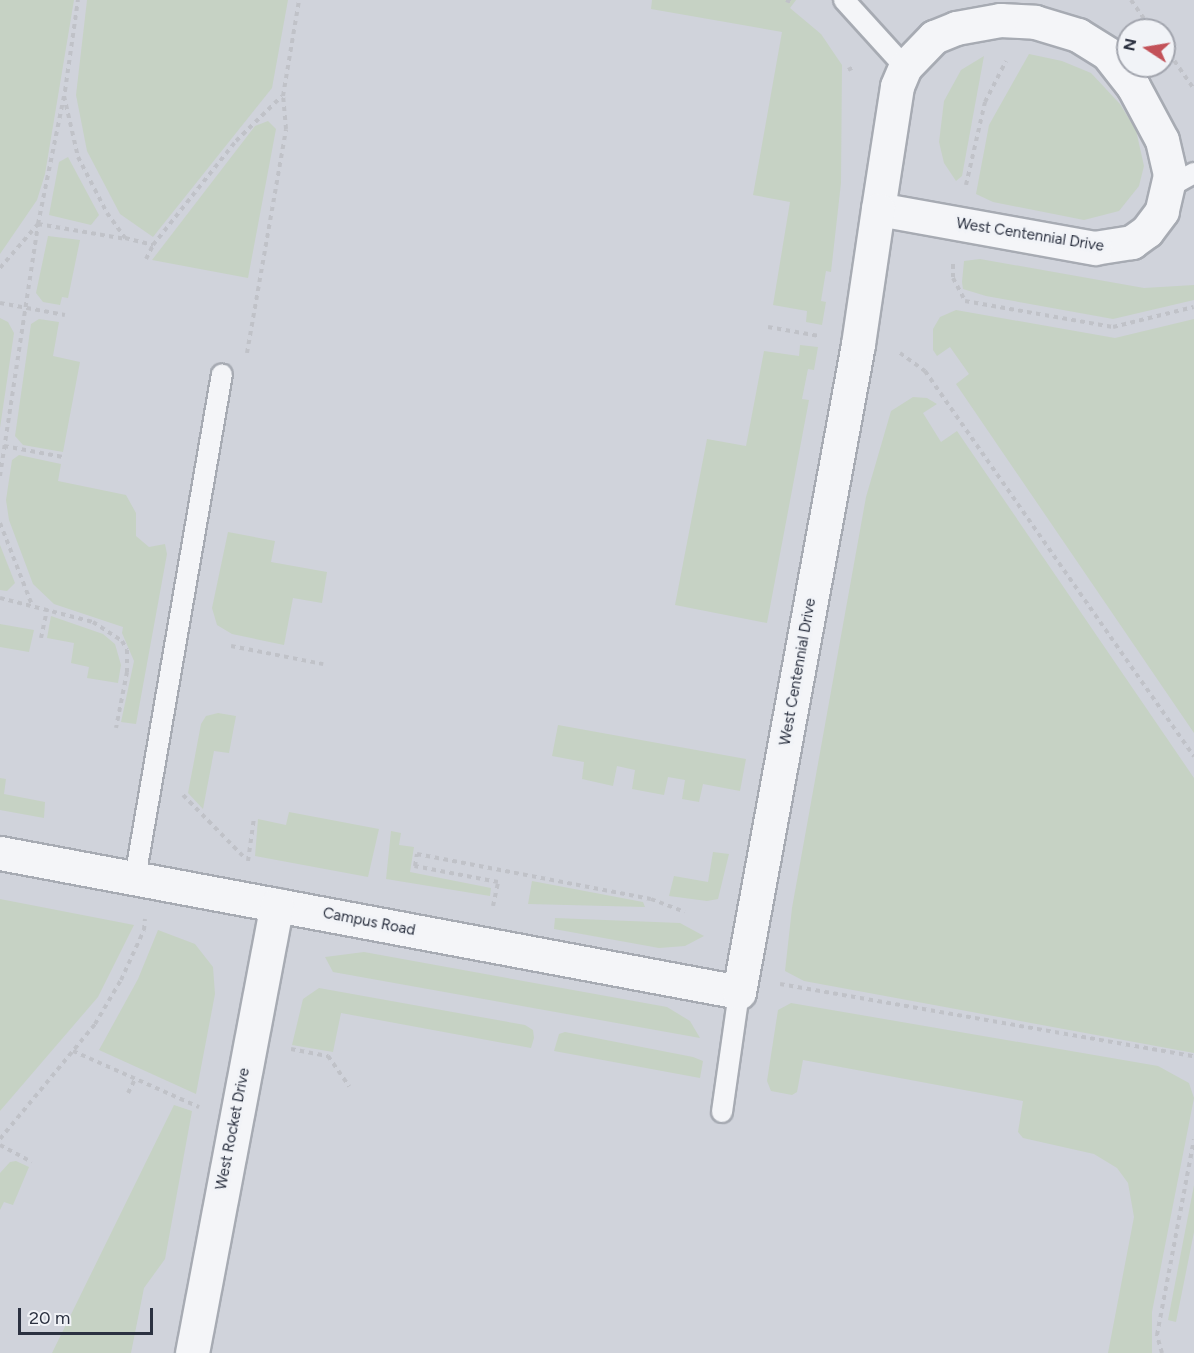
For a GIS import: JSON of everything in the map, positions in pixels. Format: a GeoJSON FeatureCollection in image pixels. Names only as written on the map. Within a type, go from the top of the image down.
{"type":"FeatureCollection","features":[{"type":"Feature","properties":{"kind":"street","name":"West Centennial Drive"},"geometry":{"type":"LineString","coordinates":[[739,992],[858,344],[878,209],[897,86],[905,67],[934,37],[981,22],[1035,22],[1078,34],[1108,54],[1133,86],[1181,180],[1156,221],[1132,242],[1116,247],[1095,248],[878,209]]}},
{"type":"Feature","properties":{"kind":"street","name":"Campus Road"},"geometry":{"type":"LineString","coordinates":[[0,853],[739,992]]}},
{"type":"Feature","properties":{"kind":"street","name":"West Rocket Drive"},"geometry":{"type":"LineString","coordinates":[[192,1353],[277,905]]}},
{"type":"Feature","properties":{"kind":"lane"},"geometry":{"type":"LineString","coordinates":[[844,0],[905,67]]}},
{"type":"Feature","properties":{"kind":"lane"},"geometry":{"type":"LineString","coordinates":[[135,878],[222,374]]}},
{"type":"Feature","properties":{"kind":"lane"},"geometry":{"type":"LineString","coordinates":[[722,1112],[739,992]]}},
{"type":"Feature","properties":{"kind":"path"},"geometry":{"type":"LineString","coordinates":[[0,476],[38,224],[64,96],[78,0]]}},
{"type":"Feature","properties":{"kind":"path"},"geometry":{"type":"LineString","coordinates":[[786,0],[791,2]]}},
{"type":"Feature","properties":{"kind":"path"},"geometry":{"type":"LineString","coordinates":[[1131,0],[1144,18]]}},
{"type":"Feature","properties":{"kind":"path"},"geometry":{"type":"LineString","coordinates":[[965,191],[985,102],[1010,52]]}},
{"type":"Feature","properties":{"kind":"path"},"geometry":{"type":"LineString","coordinates":[[1176,63],[1194,89]]}},
{"type":"Feature","properties":{"kind":"path"},"geometry":{"type":"LineString","coordinates":[[848,70],[854,67]]}},
{"type":"Feature","properties":{"kind":"path"},"geometry":{"type":"LineString","coordinates":[[64,96],[78,157],[101,203],[127,239]]}},
{"type":"Feature","properties":{"kind":"path"},"geometry":{"type":"LineString","coordinates":[[146,259],[153,245],[236,141],[283,96]]}},
{"type":"Feature","properties":{"kind":"path"},"geometry":{"type":"LineString","coordinates":[[38,224],[153,245]]}},
{"type":"Feature","properties":{"kind":"path"},"geometry":{"type":"LineString","coordinates":[[0,268],[38,224]]}},
{"type":"Feature","properties":{"kind":"path"},"geometry":{"type":"LineString","coordinates":[[953,264],[953,278],[965,301],[1113,327],[1194,307]]}},
{"type":"Feature","properties":{"kind":"path"},"geometry":{"type":"LineString","coordinates":[[0,303],[64,315]]}},
{"type":"Feature","properties":{"kind":"path"},"geometry":{"type":"LineString","coordinates":[[768,327],[826,338]]}},
{"type":"Feature","properties":{"kind":"path"},"geometry":{"type":"LineString","coordinates":[[900,353],[925,370],[1194,756]]}},
{"type":"Feature","properties":{"kind":"path"},"geometry":{"type":"LineString","coordinates":[[4,446],[63,457]]}},
{"type":"Feature","properties":{"kind":"path"},"geometry":{"type":"LineString","coordinates":[[0,523],[32,605]]}},
{"type":"Feature","properties":{"kind":"path"},"geometry":{"type":"LineString","coordinates":[[0,598],[93,622],[111,632],[127,650],[127,672],[116,728]]}},
{"type":"Feature","properties":{"kind":"path"},"geometry":{"type":"LineString","coordinates":[[41,638],[47,609]]}},
{"type":"Feature","properties":{"kind":"path"},"geometry":{"type":"LineString","coordinates":[[231,646],[323,664]]}},
{"type":"Feature","properties":{"kind":"path"},"geometry":{"type":"LineString","coordinates":[[182,794],[248,861],[254,818]]}},
{"type":"Feature","properties":{"kind":"path"},"geometry":{"type":"LineString","coordinates":[[492,909],[498,882],[415,866],[417,854],[651,899],[685,912]]}},
{"type":"Feature","properties":{"kind":"path"},"geometry":{"type":"LineString","coordinates":[[0,1139],[73,1051],[121,981],[144,930],[145,914]]}},
{"type":"Feature","properties":{"kind":"path"},"geometry":{"type":"LineString","coordinates":[[773,983],[1194,1056]]}},
{"type":"Feature","properties":{"kind":"path"},"geometry":{"type":"LineString","coordinates":[[282,1047],[328,1056],[349,1086]]}},
{"type":"Feature","properties":{"kind":"path"},"geometry":{"type":"LineString","coordinates":[[73,1051],[196,1106]]}},
{"type":"Feature","properties":{"kind":"path"},"geometry":{"type":"LineString","coordinates":[[128,1094],[135,1079]]}},
{"type":"Feature","properties":{"kind":"path"},"geometry":{"type":"LineString","coordinates":[[1162,1353],[1157,1335],[1194,1139]]}},
{"type":"Feature","properties":{"kind":"path"},"geometry":{"type":"LineString","coordinates":[[0,1145],[32,1162]]}},
{"type":"Feature","properties":{"kind":"shaded area"},"geometry":{"type":"Polygon","coordinates":[[[0,0],[1194,0],[1194,1353],[0,1353],[0,0]]]}},
{"type":"Feature","properties":{"kind":"green space"},"geometry":{"type":"Polygon","coordinates":[[[0,0],[74,0],[45,174],[37,200],[0,254],[0,0]]]}},
{"type":"Feature","properties":{"kind":"green space"},"geometry":{"type":"Polygon","coordinates":[[[87,0],[288,0],[272,88],[153,237],[120,214],[87,151],[76,95],[87,0]]]}},
{"type":"Feature","properties":{"kind":"green space"},"geometry":{"type":"Polygon","coordinates":[[[652,0],[796,0],[790,8],[821,34],[842,65],[841,183],[831,272],[826,271],[821,301],[826,302],[822,325],[806,322],[807,311],[773,305],[790,202],[753,195],[782,32],[651,9],[652,0]]]}},
{"type":"Feature","properties":{"kind":"green space"},"geometry":{"type":"Polygon","coordinates":[[[1029,54],[1062,61],[1091,73],[1120,104],[1136,130],[1144,166],[1139,186],[1119,211],[1084,220],[993,202],[976,194],[989,125],[1029,54]]]}},
{"type":"Feature","properties":{"kind":"green space"},"geometry":{"type":"Polygon","coordinates":[[[984,56],[962,176],[956,181],[944,163],[939,142],[944,101],[961,70],[984,56]]]}},
{"type":"Feature","properties":{"kind":"green space"},"geometry":{"type":"Polygon","coordinates":[[[268,121],[276,129],[248,278],[152,260],[255,126],[268,121]]]}},
{"type":"Feature","properties":{"kind":"green space"},"geometry":{"type":"Polygon","coordinates":[[[68,157],[99,215],[91,225],[49,215],[59,162],[68,157]]]}},
{"type":"Feature","properties":{"kind":"green space"},"geometry":{"type":"Polygon","coordinates":[[[48,236],[80,240],[68,298],[62,297],[60,305],[43,302],[36,293],[48,236]]]}},
{"type":"Feature","properties":{"kind":"green space"},"geometry":{"type":"Polygon","coordinates":[[[980,259],[1144,288],[1194,285],[1194,300],[1113,319],[986,296],[963,289],[964,261],[980,259]]]}},
{"type":"Feature","properties":{"kind":"green space"},"geometry":{"type":"Polygon","coordinates":[[[956,310],[1115,338],[1194,319],[1194,733],[956,384],[969,374],[950,347],[937,356],[933,350],[933,329],[940,317],[956,310]]]}},
{"type":"Feature","properties":{"kind":"green space"},"geometry":{"type":"Polygon","coordinates":[[[0,318],[8,322],[14,333],[0,428],[0,318]]]}},
{"type":"Feature","properties":{"kind":"green space"},"geometry":{"type":"Polygon","coordinates":[[[39,319],[59,322],[53,356],[80,362],[63,452],[23,445],[15,436],[31,324],[39,319]]]}},
{"type":"Feature","properties":{"kind":"green space"},"geometry":{"type":"Polygon","coordinates":[[[800,345],[818,347],[814,370],[808,369],[802,399],[809,400],[767,623],[675,605],[707,439],[746,446],[764,351],[799,356],[800,345]]]}},
{"type":"Feature","properties":{"kind":"green space"},"geometry":{"type":"Polygon","coordinates":[[[913,397],[927,398],[937,404],[923,413],[941,442],[957,431],[1194,778],[1194,1053],[804,981],[785,971],[792,908],[866,497],[891,411],[913,397]]]}},
{"type":"Feature","properties":{"kind":"green space"},"geometry":{"type":"Polygon","coordinates":[[[19,455],[61,464],[58,481],[126,495],[136,513],[136,536],[149,547],[165,544],[167,554],[136,724],[121,722],[134,661],[122,633],[123,627],[54,604],[33,584],[9,520],[6,500],[12,460],[19,455]]]}},
{"type":"Feature","properties":{"kind":"green space"},"geometry":{"type":"Polygon","coordinates":[[[228,532],[275,541],[271,562],[327,572],[322,603],[293,598],[284,645],[232,634],[217,625],[212,608],[228,532]]]}},
{"type":"Feature","properties":{"kind":"green space"},"geometry":{"type":"Polygon","coordinates":[[[0,545],[15,583],[7,591],[0,590],[0,545]]]}},
{"type":"Feature","properties":{"kind":"green space"},"geometry":{"type":"Polygon","coordinates":[[[51,616],[103,634],[115,644],[121,665],[118,683],[87,678],[89,667],[71,663],[74,643],[47,638],[51,616]]]}},
{"type":"Feature","properties":{"kind":"green space"},"geometry":{"type":"Polygon","coordinates":[[[0,624],[34,630],[29,652],[0,647],[0,624]]]}},
{"type":"Feature","properties":{"kind":"green space"},"geometry":{"type":"Polygon","coordinates":[[[218,713],[236,716],[229,753],[214,751],[203,809],[188,793],[201,724],[206,716],[218,713]]]}},
{"type":"Feature","properties":{"kind":"green space"},"geometry":{"type":"Polygon","coordinates":[[[558,725],[746,759],[740,791],[703,784],[699,802],[682,799],[685,780],[668,777],[664,795],[632,789],[635,770],[617,766],[613,786],[582,779],[584,762],[552,756],[558,725]]]}},
{"type":"Feature","properties":{"kind":"green space"},"geometry":{"type":"Polygon","coordinates":[[[0,778],[6,779],[4,794],[45,802],[44,818],[0,810],[0,778]]]}},
{"type":"Feature","properties":{"kind":"green space"},"geometry":{"type":"Polygon","coordinates":[[[289,812],[379,829],[368,877],[255,856],[258,819],[286,825],[289,812]]]}},
{"type":"Feature","properties":{"kind":"green space"},"geometry":{"type":"Polygon","coordinates":[[[391,831],[401,833],[399,845],[414,847],[410,872],[491,888],[490,896],[386,879],[391,831]]]}},
{"type":"Feature","properties":{"kind":"green space"},"geometry":{"type":"Polygon","coordinates":[[[713,852],[729,854],[718,899],[707,901],[669,896],[674,876],[708,882],[713,852]]]}},
{"type":"Feature","properties":{"kind":"green space"},"geometry":{"type":"Polygon","coordinates":[[[532,881],[643,902],[645,907],[528,904],[532,881]]]}},
{"type":"Feature","properties":{"kind":"green space"},"geometry":{"type":"Polygon","coordinates":[[[0,899],[134,925],[98,997],[0,1111],[0,899]]]}},
{"type":"Feature","properties":{"kind":"green space"},"geometry":{"type":"Polygon","coordinates":[[[555,918],[680,923],[704,936],[685,946],[659,948],[554,929],[555,918]]]}},
{"type":"Feature","properties":{"kind":"green space"},"geometry":{"type":"Polygon","coordinates":[[[158,930],[195,944],[213,967],[215,994],[196,1094],[99,1050],[138,979],[158,930]]]}},
{"type":"Feature","properties":{"kind":"green space"},"geometry":{"type":"Polygon","coordinates":[[[364,952],[667,1007],[690,1021],[700,1038],[333,972],[325,957],[364,952]]]}},
{"type":"Feature","properties":{"kind":"green space"},"geometry":{"type":"Polygon","coordinates":[[[319,988],[525,1025],[533,1030],[534,1038],[531,1048],[341,1013],[333,1052],[292,1045],[303,999],[319,988]]]}},
{"type":"Feature","properties":{"kind":"green space"},"geometry":{"type":"Polygon","coordinates":[[[791,1003],[1158,1066],[1189,1083],[1194,1098],[1152,1312],[1152,1353],[1108,1353],[1134,1217],[1128,1183],[1117,1168],[1094,1154],[1023,1138],[1018,1132],[1023,1101],[803,1060],[797,1092],[792,1095],[771,1091],[767,1081],[778,1010],[791,1003]]]}},
{"type":"Feature","properties":{"kind":"green space"},"geometry":{"type":"Polygon","coordinates":[[[565,1032],[693,1057],[703,1061],[700,1078],[554,1051],[559,1034],[565,1032]]]}},
{"type":"Feature","properties":{"kind":"green space"},"geometry":{"type":"Polygon","coordinates":[[[174,1105],[192,1111],[165,1259],[144,1288],[131,1353],[52,1353],[174,1105]]]}},
{"type":"Feature","properties":{"kind":"green space"},"geometry":{"type":"Polygon","coordinates":[[[16,1161],[29,1167],[13,1205],[4,1202],[0,1210],[0,1173],[10,1162],[16,1161]]]}},
{"type":"Feature","properties":{"kind":"green space"},"geometry":{"type":"Polygon","coordinates":[[[1194,1185],[1194,1232],[1176,1322],[1168,1320],[1194,1185]]]}}]}
